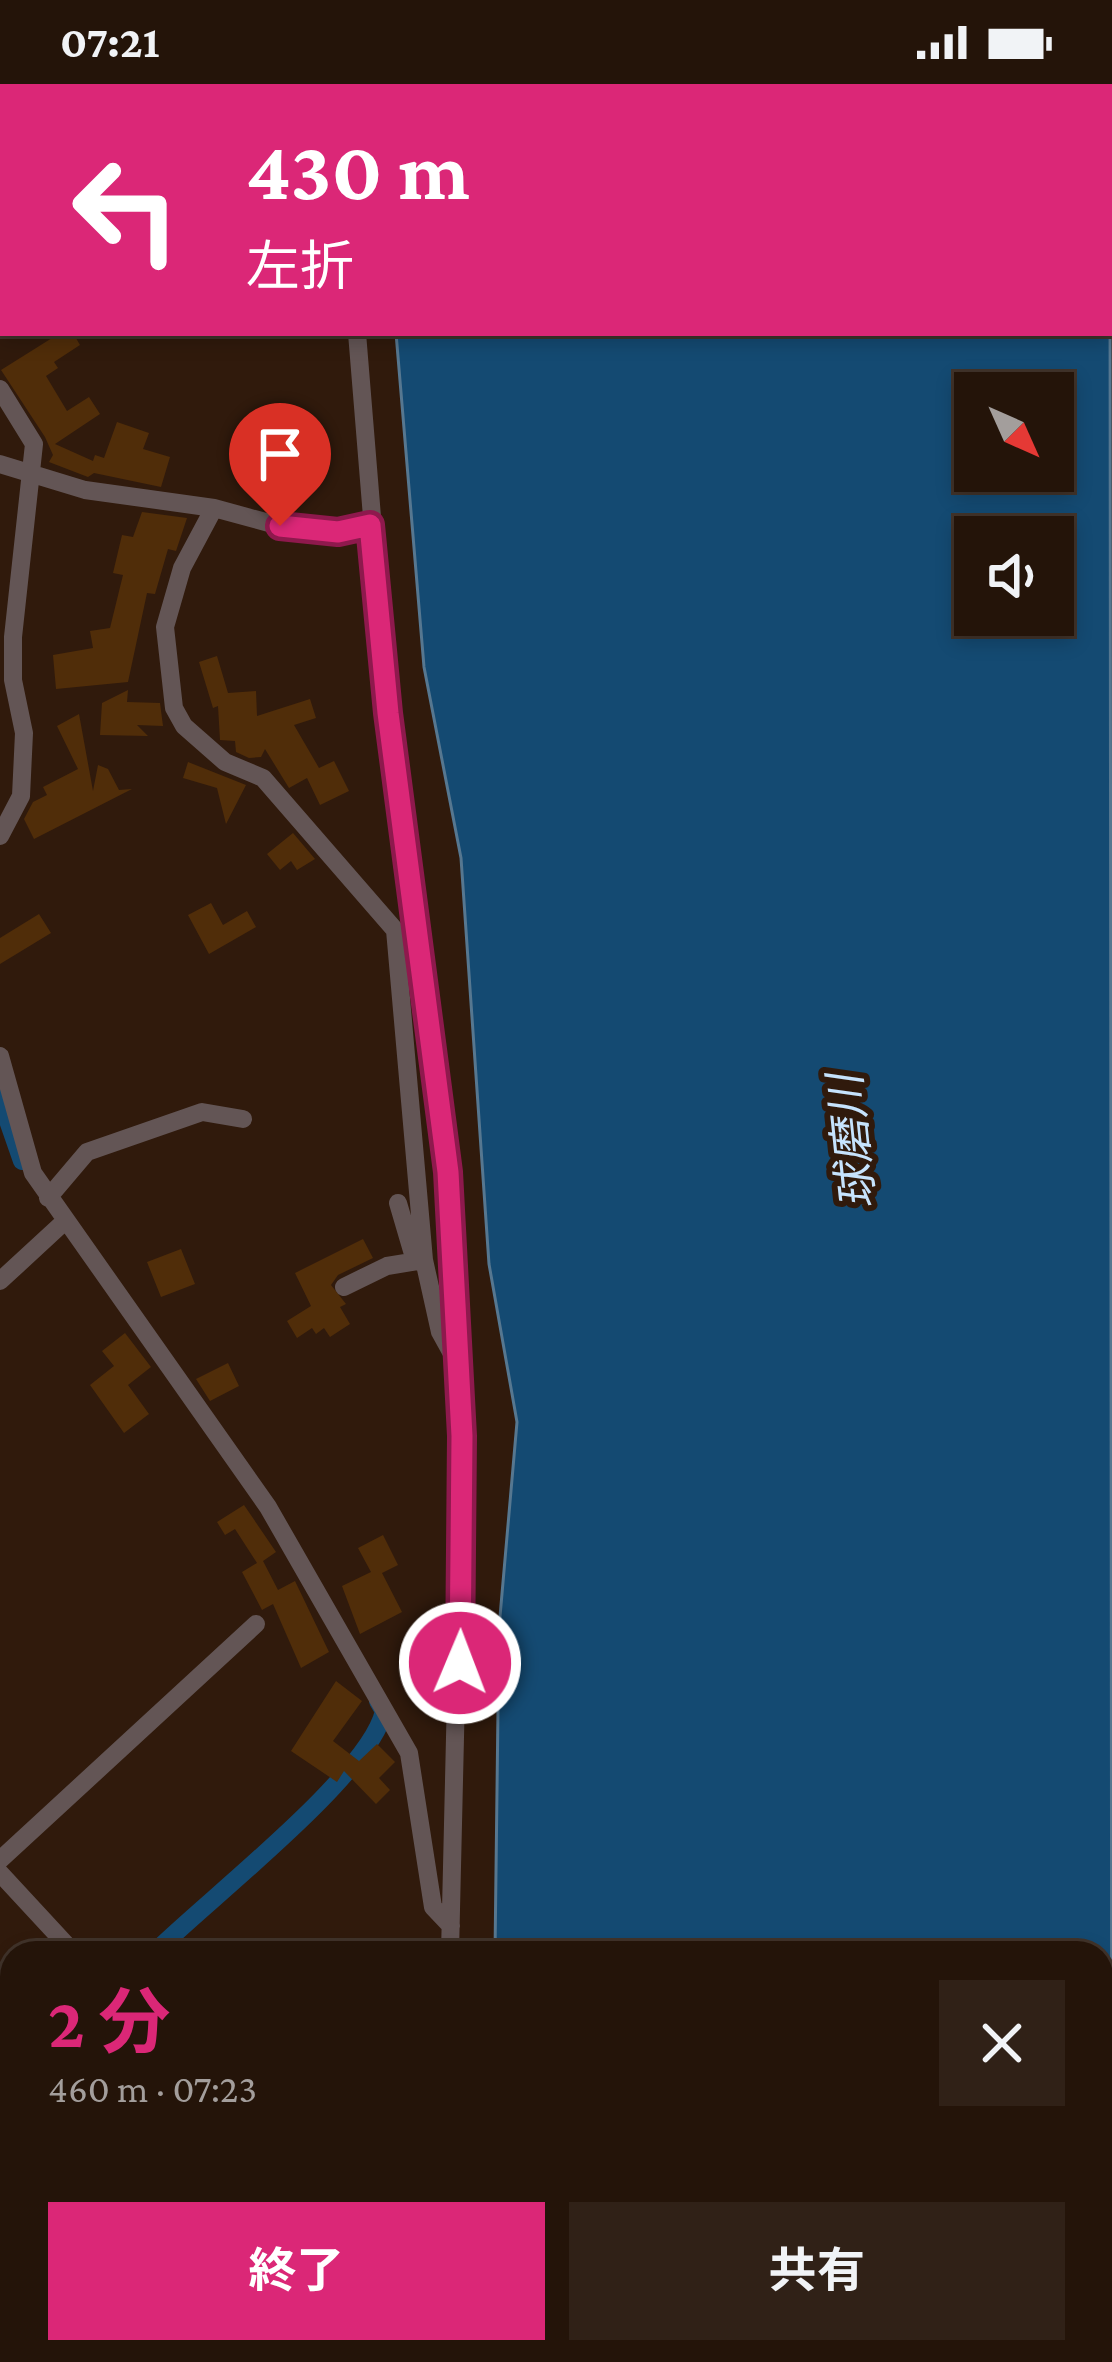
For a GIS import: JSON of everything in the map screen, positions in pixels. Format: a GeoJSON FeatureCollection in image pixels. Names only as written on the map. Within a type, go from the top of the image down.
{"type":"FeatureCollection","features":[{"type":"Feature","properties":{"kind":"street"},"geometry":{"type":"LineString","coordinates":[[357,336],[388,713],[448,1172],[458,1364],[460,1663],[451,1941]]}},
{"type":"Feature","properties":{"kind":"street"},"geometry":{"type":"LineString","coordinates":[[0,389],[34,444],[13,638],[14,680],[24,733],[21,796],[0,836]]}},
{"type":"Feature","properties":{"kind":"street"},"geometry":{"type":"LineString","coordinates":[[0,464],[85,490],[214,508],[280,526],[338,532],[370,525]]}},
{"type":"Feature","properties":{"kind":"street"},"geometry":{"type":"LineString","coordinates":[[214,508],[182,568],[165,627],[174,708],[184,726],[225,763],[263,778],[395,930],[420,1261]]}},
{"type":"Feature","properties":{"kind":"street"},"geometry":{"type":"LineString","coordinates":[[0,732],[24,733]]}},
{"type":"Feature","properties":{"kind":"street"},"geometry":{"type":"LineString","coordinates":[[0,1057],[33,1173],[268,1507],[409,1753],[433,1907],[452,1926]]}},
{"type":"Feature","properties":{"kind":"street"},"geometry":{"type":"LineString","coordinates":[[48,1198],[87,1152],[202,1112],[243,1119]]}},
{"type":"Feature","properties":{"kind":"street"},"geometry":{"type":"LineString","coordinates":[[398,1203],[440,1332],[458,1364]]}},
{"type":"Feature","properties":{"kind":"street"},"geometry":{"type":"LineString","coordinates":[[0,1281],[64,1221]]}},
{"type":"Feature","properties":{"kind":"street"},"geometry":{"type":"LineString","coordinates":[[344,1287],[387,1266],[420,1261]]}},
{"type":"Feature","properties":{"kind":"street"},"geometry":{"type":"LineString","coordinates":[[0,1860],[256,1624]]}},
{"type":"Feature","properties":{"kind":"street"},"geometry":{"type":"LineString","coordinates":[[0,1873],[63,1941]]}},
{"type":"Feature","properties":{"kind":"water","name":"球磨川"},"geometry":{"type":"Polygon","coordinates":[[[396,336],[1110,336],[1112,1941],[495,1941],[499,1628],[517,1422],[489,1264],[461,858],[424,667],[396,336]]]}},
{"type":"Feature","properties":{"kind":"building"},"geometry":{"type":"Polygon","coordinates":[[[55,336],[75,336],[80,345],[54,362],[58,368],[46,376],[67,411],[89,397],[100,414],[55,444],[93,461],[95,455],[104,458],[117,422],[149,433],[143,449],[170,457],[161,487],[94,473],[88,477],[49,462],[53,455],[45,437],[1,370],[55,336]]]}},
{"type":"Feature","properties":{"kind":"building"},"geometry":{"type":"Polygon","coordinates":[[[142,512],[187,518],[176,551],[168,549],[155,594],[147,593],[128,682],[56,689],[53,655],[93,648],[90,631],[110,628],[123,575],[113,573],[122,535],[133,537],[142,512]]]}},
{"type":"Feature","properties":{"kind":"building"},"geometry":{"type":"Polygon","coordinates":[[[217,656],[228,693],[256,691],[257,716],[310,699],[316,718],[294,725],[319,768],[334,761],[349,791],[320,805],[307,778],[289,788],[265,749],[261,757],[249,758],[236,752],[235,741],[220,740],[218,706],[213,708],[199,662],[217,656]]]}},
{"type":"Feature","properties":{"kind":"building"},"geometry":{"type":"Polygon","coordinates":[[[128,690],[127,702],[160,703],[163,726],[137,725],[148,736],[100,735],[102,703],[128,690]]]}},
{"type":"Feature","properties":{"kind":"building"},"geometry":{"type":"Polygon","coordinates":[[[79,714],[93,791],[98,765],[108,769],[119,790],[132,789],[34,839],[24,819],[33,802],[47,795],[43,787],[78,769],[57,726],[79,714]]]}},
{"type":"Feature","properties":{"kind":"building"},"geometry":{"type":"Polygon","coordinates":[[[188,762],[246,785],[226,824],[217,788],[183,778],[188,762]]]}},
{"type":"Feature","properties":{"kind":"building"},"geometry":{"type":"Polygon","coordinates":[[[293,833],[315,859],[297,870],[291,861],[280,870],[267,854],[293,833]]]}},
{"type":"Feature","properties":{"kind":"building"},"geometry":{"type":"Polygon","coordinates":[[[211,903],[223,925],[247,911],[256,927],[209,954],[188,915],[211,903]]]}},
{"type":"Feature","properties":{"kind":"building"},"geometry":{"type":"Polygon","coordinates":[[[39,914],[51,933],[0,964],[0,938],[39,914]]]}},
{"type":"Feature","properties":{"kind":"building"},"geometry":{"type":"Polygon","coordinates":[[[363,1239],[373,1258],[338,1275],[331,1285],[346,1304],[340,1307],[350,1324],[330,1337],[324,1328],[316,1334],[312,1328],[297,1338],[287,1321],[311,1306],[295,1273],[363,1239]]]}},
{"type":"Feature","properties":{"kind":"building"},"geometry":{"type":"Polygon","coordinates":[[[181,1249],[195,1284],[161,1297],[147,1262],[181,1249]]]}},
{"type":"Feature","properties":{"kind":"building"},"geometry":{"type":"Polygon","coordinates":[[[125,1333],[151,1367],[128,1385],[149,1414],[124,1433],[90,1385],[114,1366],[102,1351],[125,1333]]]}},
{"type":"Feature","properties":{"kind":"building"},"geometry":{"type":"Polygon","coordinates":[[[228,1363],[239,1386],[210,1401],[196,1379],[228,1363]]]}},
{"type":"Feature","properties":{"kind":"building"},"geometry":{"type":"Polygon","coordinates":[[[244,1505],[276,1552],[263,1561],[278,1590],[295,1581],[329,1652],[301,1668],[273,1604],[262,1610],[242,1572],[257,1563],[235,1529],[225,1535],[217,1522],[244,1505]]]}},
{"type":"Feature","properties":{"kind":"building"},"geometry":{"type":"Polygon","coordinates":[[[383,1535],[398,1565],[382,1573],[402,1612],[360,1634],[342,1586],[371,1572],[358,1548],[383,1535]]]}},
{"type":"Feature","properties":{"kind":"building"},"geometry":{"type":"Polygon","coordinates":[[[336,1681],[362,1701],[333,1741],[359,1761],[377,1744],[395,1762],[379,1778],[390,1790],[376,1804],[344,1771],[337,1782],[291,1751],[336,1681]]]}},
{"type":"Feature","properties":{"kind":"waterway"},"geometry":{"type":"LineString","coordinates":[[0,1098],[22,1161]]}},
{"type":"Feature","properties":{"kind":"waterway"},"geometry":{"type":"LineString","coordinates":[[167,1941],[284,1836],[350,1768],[384,1711],[378,1701]]}},
{"type":"Feature","properties":{"kind":"route"},"geometry":{"type":"LineString","coordinates":[[280,526],[338,532],[370,525],[388,713],[448,1172],[462,1436],[460,1663]]}}]}
